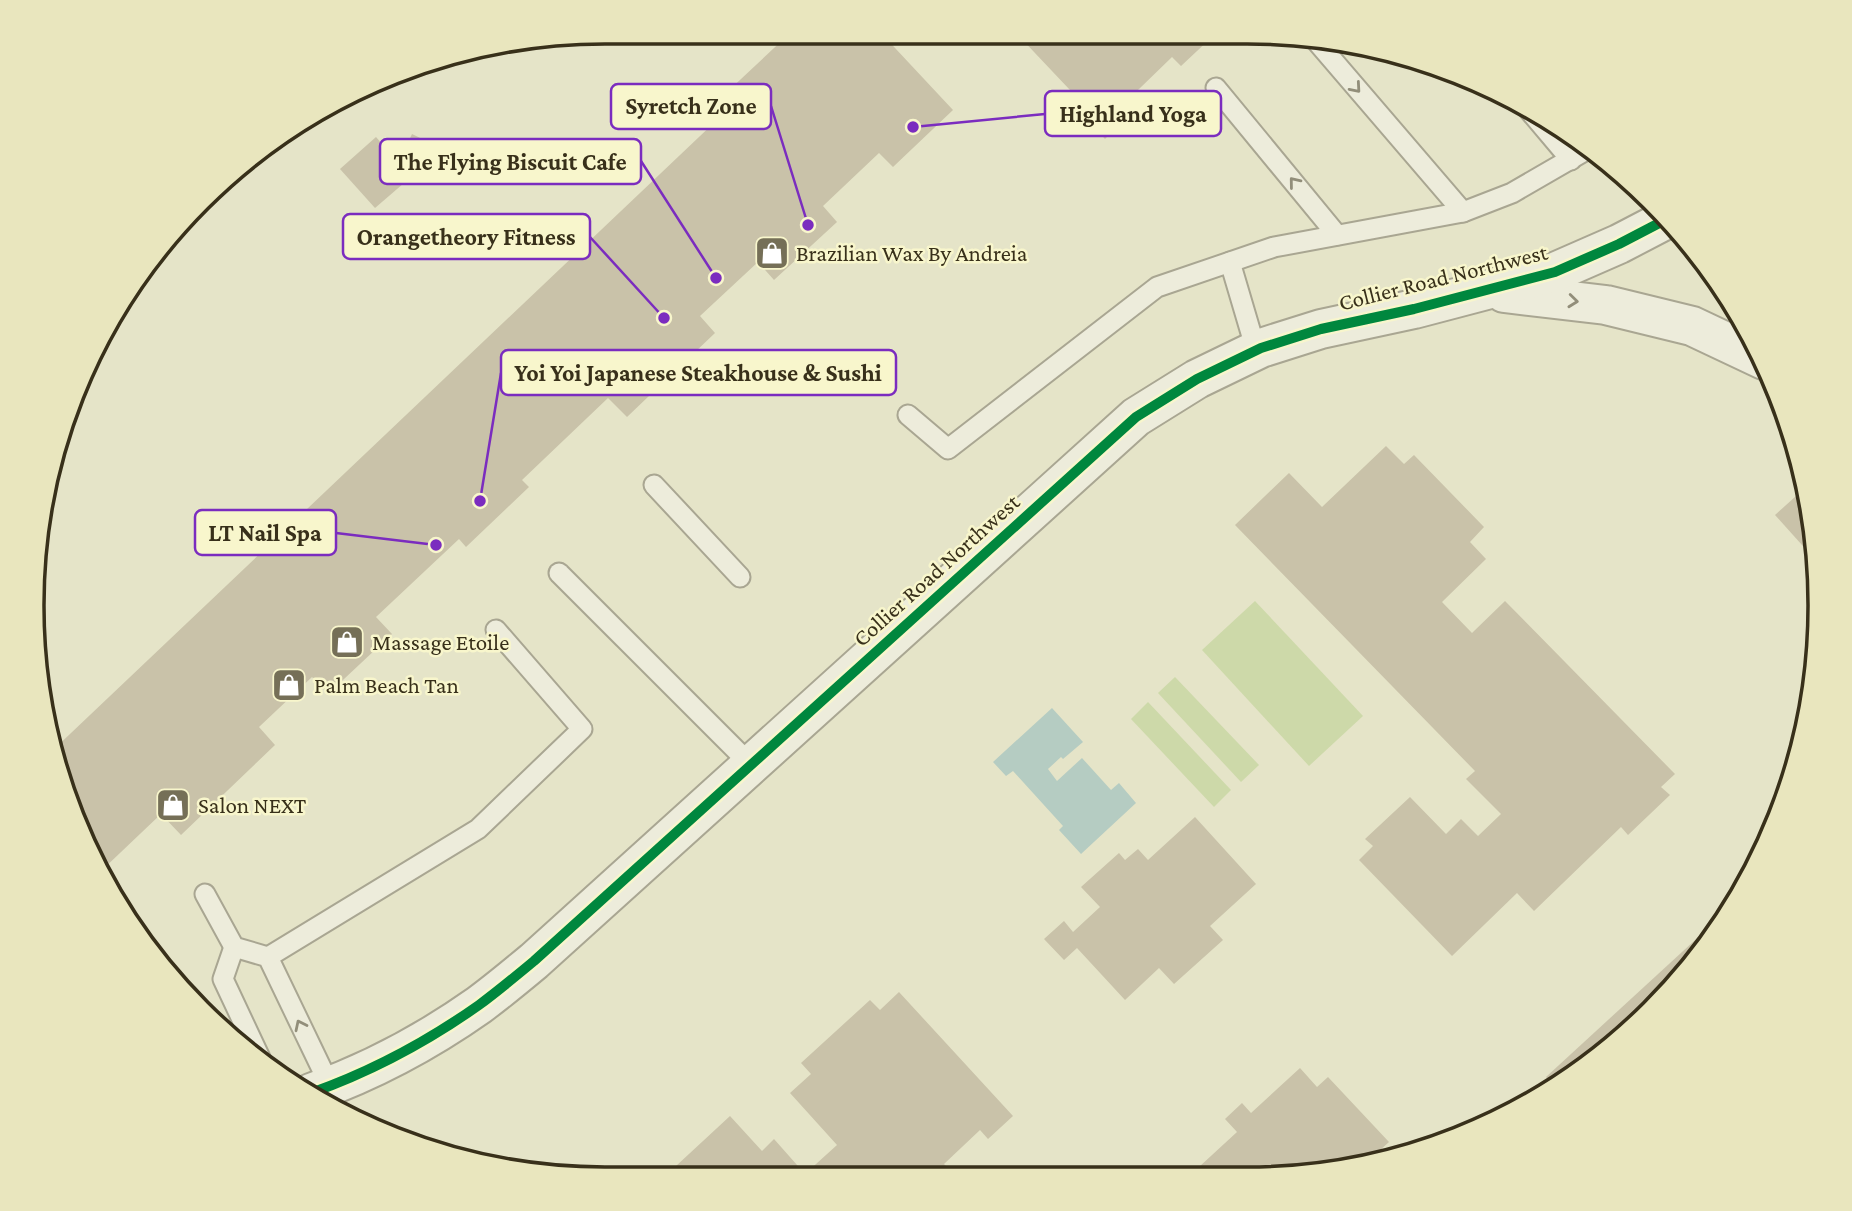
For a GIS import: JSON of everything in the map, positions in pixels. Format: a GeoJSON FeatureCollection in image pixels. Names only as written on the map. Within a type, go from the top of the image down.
{"type":"FeatureCollection","features":[{"type":"Feature","properties":{"kind":"street","name":"Collier Road Northwest"},"geometry":{"type":"LineString","coordinates":[[320,1089],[344,1081],[419,1043],[478,1005],[534,961],[1136,417],[1196,379],[1256,350],[1321,329],[1415,309],[1555,272],[1658,224]]}},
{"type":"Feature","properties":{"kind":"street"},"geometry":{"type":"LineString","coordinates":[[1481,291],[1606,305],[1692,326],[1747,352]]}},
{"type":"Feature","properties":{"kind":"lane"},"geometry":{"type":"LineString","coordinates":[[1324,50],[1463,212]]}},
{"type":"Feature","properties":{"kind":"lane"},"geometry":{"type":"LineString","coordinates":[[1216,88],[1337,235]]}},
{"type":"Feature","properties":{"kind":"lane"},"geometry":{"type":"LineString","coordinates":[[1546,130],[1571,160]]}},
{"type":"Feature","properties":{"kind":"lane"},"geometry":{"type":"LineString","coordinates":[[908,415],[948,449],[1157,287],[1274,247],[1463,212],[1512,193],[1580,154]]}},
{"type":"Feature","properties":{"kind":"lane"},"geometry":{"type":"LineString","coordinates":[[1230,262],[1256,350]]}},
{"type":"Feature","properties":{"kind":"lane"},"geometry":{"type":"LineString","coordinates":[[653,485],[740,577]]}},
{"type":"Feature","properties":{"kind":"lane"},"geometry":{"type":"LineString","coordinates":[[559,573],[751,765]]}},
{"type":"Feature","properties":{"kind":"lane"},"geometry":{"type":"LineString","coordinates":[[205,894],[234,947],[268,957],[478,830],[582,729],[496,630]]}},
{"type":"Feature","properties":{"kind":"lane"},"geometry":{"type":"LineString","coordinates":[[234,947],[223,979],[252,1042]]}},
{"type":"Feature","properties":{"kind":"lane"},"geometry":{"type":"LineString","coordinates":[[268,957],[320,1089]]}},
{"type":"Feature","properties":{"kind":"green space"},"geometry":{"type":"Polygon","coordinates":[[[1255,601],[1363,716],[1309,766],[1202,650],[1255,601]]]}},
{"type":"Feature","properties":{"kind":"green space"},"geometry":{"type":"Polygon","coordinates":[[[1175,677],[1259,765],[1241,782],[1158,693],[1175,677]]]}},
{"type":"Feature","properties":{"kind":"green space"},"geometry":{"type":"Polygon","coordinates":[[[1148,702],[1231,790],[1214,807],[1131,719],[1148,702]]]}},
{"type":"Feature","properties":{"kind":"shaded area"},"geometry":{"type":"Polygon","coordinates":[[[1052,708],[1083,742],[1048,769],[1057,781],[1082,758],[1111,790],[1119,783],[1136,803],[1081,854],[1059,830],[1063,826],[1013,771],[1006,776],[993,762],[1052,708]]]}},
{"type":"Feature","properties":{"kind":"building"},"geometry":{"type":"Polygon","coordinates":[[[778,44],[891,44],[953,110],[893,167],[879,153],[823,206],[837,222],[774,280],[758,262],[700,316],[715,333],[627,417],[608,398],[522,480],[529,487],[466,547],[459,539],[376,617],[392,634],[328,694],[312,677],[259,727],[275,745],[181,835],[161,814],[108,865],[74,786],[61,742],[719,118],[710,108],[778,44]]]}},
{"type":"Feature","properties":{"kind":"building"},"geometry":{"type":"Polygon","coordinates":[[[1026,44],[1204,44],[1181,66],[1172,57],[1105,122],[1113,131],[1105,139],[1081,113],[1087,108],[1026,44]]]}},
{"type":"Feature","properties":{"kind":"building"},"geometry":{"type":"Polygon","coordinates":[[[412,134],[449,152],[440,172],[403,153],[412,134]]]}},
{"type":"Feature","properties":{"kind":"building"},"geometry":{"type":"Polygon","coordinates":[[[376,137],[411,177],[375,208],[340,169],[376,137]]]}},
{"type":"Feature","properties":{"kind":"building"},"geometry":{"type":"Polygon","coordinates":[[[1386,446],[1404,464],[1414,455],[1484,527],[1470,542],[1486,559],[1442,602],[1472,633],[1505,601],[1675,774],[1661,787],[1670,795],[1628,835],[1621,827],[1534,911],[1517,893],[1452,956],[1359,860],[1373,846],[1365,839],[1410,797],[1446,834],[1461,819],[1478,836],[1501,814],[1466,779],[1475,771],[1235,525],[1289,473],[1322,507],[1386,446]]]}},
{"type":"Feature","properties":{"kind":"building"},"geometry":{"type":"Polygon","coordinates":[[[1797,495],[1805,548],[1775,515],[1797,495]]]}},
{"type":"Feature","properties":{"kind":"building"},"geometry":{"type":"Polygon","coordinates":[[[1195,817],[1256,884],[1210,926],[1223,940],[1174,984],[1159,968],[1125,1000],[1077,948],[1064,960],[1044,939],[1064,921],[1073,932],[1100,907],[1081,887],[1119,853],[1125,860],[1138,849],[1148,860],[1195,817]]]}},
{"type":"Feature","properties":{"kind":"building"},"geometry":{"type":"Polygon","coordinates":[[[1702,933],[1669,976],[1617,1028],[1559,1073],[1548,1079],[1546,1077],[1702,933]]]}},
{"type":"Feature","properties":{"kind":"building"},"geometry":{"type":"Polygon","coordinates":[[[899,992],[1013,1116],[988,1139],[980,1130],[944,1164],[947,1167],[813,1167],[837,1145],[790,1093],[811,1074],[801,1063],[870,1000],[880,1010],[899,992]]]}},
{"type":"Feature","properties":{"kind":"building"},"geometry":{"type":"Polygon","coordinates":[[[1300,1068],[1317,1087],[1328,1077],[1389,1142],[1379,1151],[1320,1162],[1283,1166],[1199,1167],[1237,1132],[1225,1119],[1242,1103],[1251,1113],[1300,1068]]]}},
{"type":"Feature","properties":{"kind":"building"},"geometry":{"type":"Polygon","coordinates":[[[730,1116],[762,1151],[774,1139],[799,1167],[676,1166],[730,1116]]]}},
{"type":"Feature","properties":{"kind":"cycle path"},"geometry":{"type":"LineString","coordinates":[[320,1089],[377,1065],[440,1031],[514,978],[1136,417],[1197,379],[1261,348],[1321,329],[1414,309],[1555,272],[1658,224]]}},
{"type":"Feature","properties":{"kind":"place","name":"Highland Yoga"},"geometry":{"type":"Point","coordinates":[913,127]}},
{"type":"Feature","properties":{"kind":"place","name":"Syretch Zone"},"geometry":{"type":"Point","coordinates":[808,225]}},
{"type":"Feature","properties":{"kind":"place","name":"Brazilian Wax By Andreia"},"geometry":{"type":"Point","coordinates":[772,253]}},
{"type":"Feature","properties":{"kind":"place","name":"The Flying Biscuit Cafe"},"geometry":{"type":"Point","coordinates":[716,278]}},
{"type":"Feature","properties":{"kind":"place","name":"Orangetheory Fitness"},"geometry":{"type":"Point","coordinates":[664,318]}},
{"type":"Feature","properties":{"kind":"place","name":"Yoi Yoi Japanese Steakhouse & Sushi"},"geometry":{"type":"Point","coordinates":[480,501]}},
{"type":"Feature","properties":{"kind":"place","name":"LT Nail Spa"},"geometry":{"type":"Point","coordinates":[436,545]}},
{"type":"Feature","properties":{"kind":"place","name":"Massage Etoile"},"geometry":{"type":"Point","coordinates":[347,642]}},
{"type":"Feature","properties":{"kind":"place","name":"Palm Beach Tan"},"geometry":{"type":"Point","coordinates":[289,685]}},
{"type":"Feature","properties":{"kind":"place","name":"Salon NEXT"},"geometry":{"type":"Point","coordinates":[173,805]}}]}
